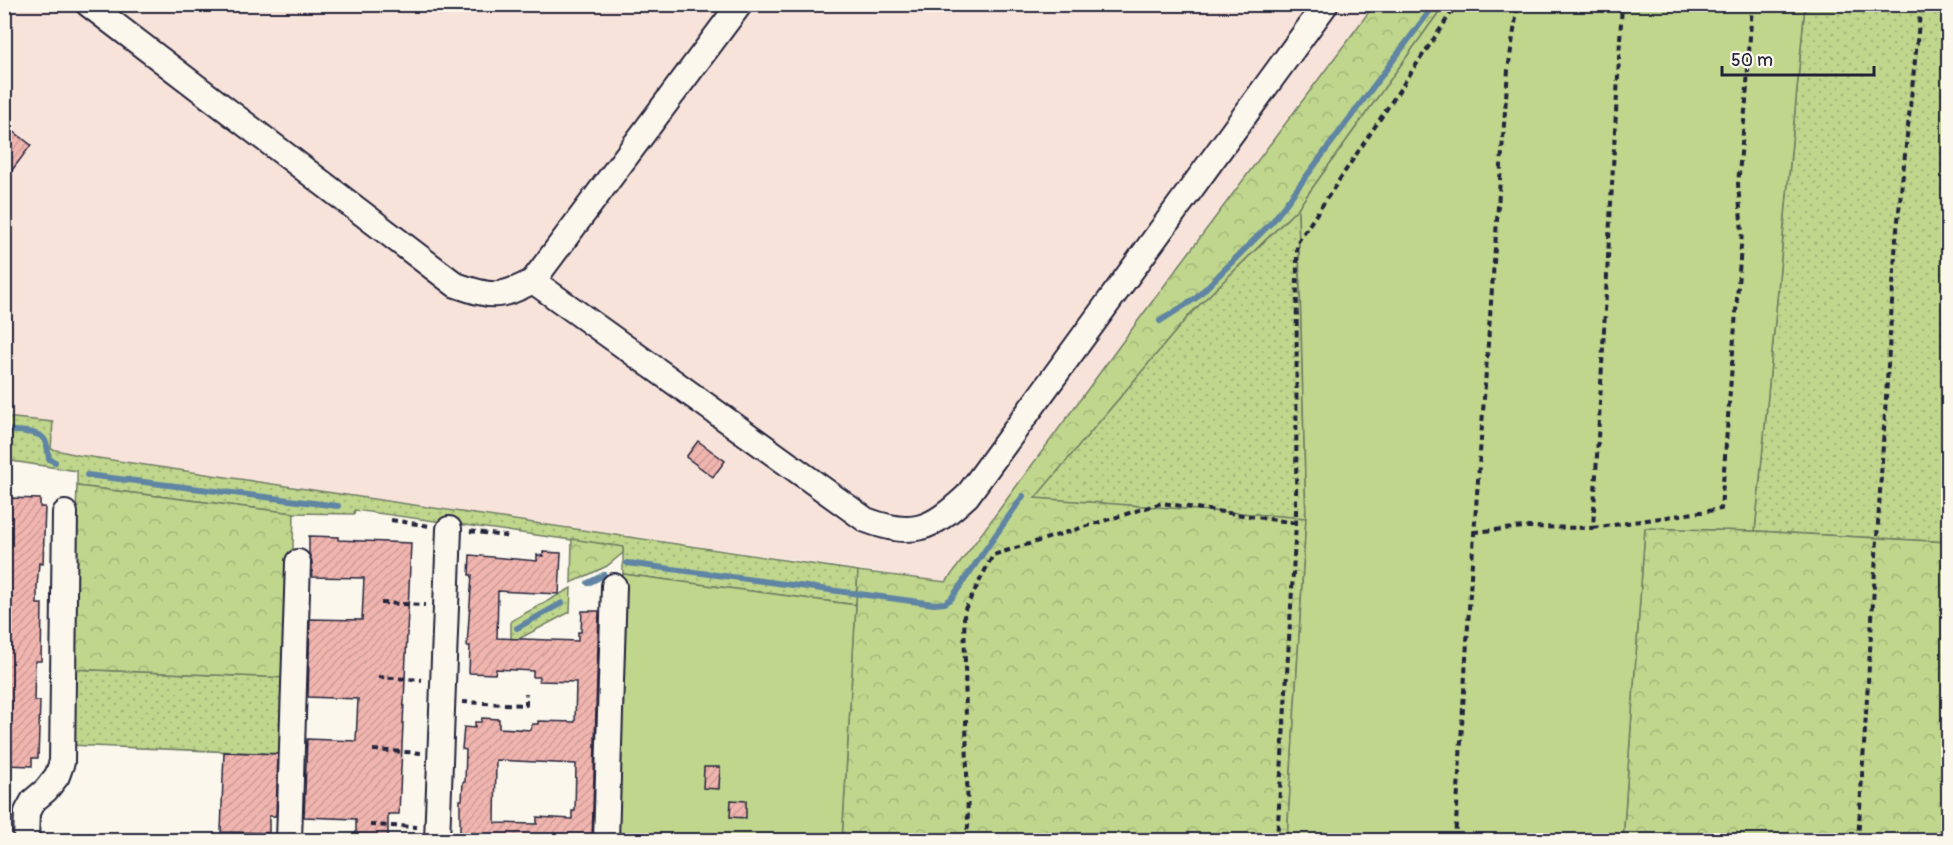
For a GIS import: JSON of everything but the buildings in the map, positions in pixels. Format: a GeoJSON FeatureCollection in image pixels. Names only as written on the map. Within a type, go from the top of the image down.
{"type":"FeatureCollection","features":[{"type":"Feature","properties":{"kind":"lane"},"geometry":{"type":"LineString","coordinates":[[88,4],[456,285],[481,294],[509,294],[532,281],[740,4]]}},
{"type":"Feature","properties":{"kind":"lane"},"geometry":{"type":"LineString","coordinates":[[532,281],[866,520],[890,529],[917,529],[945,516],[967,496],[1326,4]]}},
{"type":"Feature","properties":{"kind":"lane"},"geometry":{"type":"LineString","coordinates":[[26,840],[27,812],[33,801],[57,776],[62,762],[65,513]]}},
{"type":"Feature","properties":{"kind":"lane"},"geometry":{"type":"LineString","coordinates":[[437,834],[449,529]]}},
{"type":"Feature","properties":{"kind":"lane"},"geometry":{"type":"LineString","coordinates":[[289,840],[298,562]]}},
{"type":"Feature","properties":{"kind":"lane"},"geometry":{"type":"LineString","coordinates":[[606,840],[614,586]]}},
{"type":"Feature","properties":{"kind":"path"},"geometry":{"type":"LineString","coordinates":[[1277,840],[1296,523],[1298,243],[1457,4]]}},
{"type":"Feature","properties":{"kind":"path"},"geometry":{"type":"LineString","coordinates":[[1455,840],[1474,532],[1508,70],[1518,4]]}},
{"type":"Feature","properties":{"kind":"path"},"geometry":{"type":"LineString","coordinates":[[1593,528],[1622,4]]}},
{"type":"Feature","properties":{"kind":"path"},"geometry":{"type":"LineString","coordinates":[[1474,532],[1524,527],[1593,528],[1721,509],[1742,244],[1738,184],[1752,4]]}},
{"type":"Feature","properties":{"kind":"path"},"geometry":{"type":"LineString","coordinates":[[1858,840],[1896,239],[1921,4]]}},
{"type":"Feature","properties":{"kind":"path"},"geometry":{"type":"LineString","coordinates":[[964,840],[968,827],[964,611],[993,555],[1162,503],[1296,523]]}},
{"type":"Feature","properties":{"kind":"path"},"geometry":{"type":"LineString","coordinates":[[381,603],[446,606]]}},
{"type":"Feature","properties":{"kind":"path"},"geometry":{"type":"LineString","coordinates":[[378,677],[526,705],[526,694]]}},
{"type":"Feature","properties":{"kind":"path"},"geometry":{"type":"LineString","coordinates":[[373,750],[441,754]]}},
{"type":"Feature","properties":{"kind":"path"},"geometry":{"type":"LineString","coordinates":[[370,825],[437,834]]}},
{"type":"Feature","properties":{"kind":"shaded area"},"geometry":{"type":"Polygon","coordinates":[[[5,5],[1374,5],[946,582],[51,450],[53,422],[5,417],[5,5]]]}},
{"type":"Feature","properties":{"kind":"green space"},"geometry":{"type":"Polygon","coordinates":[[[1374,5],[1444,5],[1298,208],[1190,314],[1035,498],[1306,518],[1287,840],[842,840],[858,571],[946,582],[1374,5]]]}},
{"type":"Feature","properties":{"kind":"green space"},"geometry":{"type":"Polygon","coordinates":[[[1444,5],[1805,5],[1755,531],[1645,528],[1623,840],[1287,840],[1306,518],[1298,208],[1444,5]]]}},
{"type":"Feature","properties":{"kind":"green space"},"geometry":{"type":"Polygon","coordinates":[[[1805,5],[1948,5],[1948,542],[1755,531],[1805,5]]]}},
{"type":"Feature","properties":{"kind":"green space"},"geometry":{"type":"Polygon","coordinates":[[[1298,208],[1306,518],[1034,499],[1190,314],[1298,208]]]}},
{"type":"Feature","properties":{"kind":"green space"},"geometry":{"type":"Polygon","coordinates":[[[4,417],[53,422],[51,449],[78,455],[858,571],[856,605],[623,574],[623,547],[355,510],[354,514],[294,513],[77,486],[77,471],[5,460],[4,417]]]}},
{"type":"Feature","properties":{"kind":"green space"},"geometry":{"type":"Polygon","coordinates":[[[77,486],[294,513],[289,678],[71,669],[77,486]]]}},
{"type":"Feature","properties":{"kind":"green space"},"geometry":{"type":"Polygon","coordinates":[[[1645,528],[1755,531],[1948,542],[1948,840],[1623,840],[1645,528]]]}},
{"type":"Feature","properties":{"kind":"green space"},"geometry":{"type":"Polygon","coordinates":[[[572,539],[623,547],[623,553],[607,566],[571,583],[572,539]]]}},
{"type":"Feature","properties":{"kind":"green space"},"geometry":{"type":"Polygon","coordinates":[[[623,574],[856,605],[842,840],[616,840],[623,574]]]}},
{"type":"Feature","properties":{"kind":"green space"},"geometry":{"type":"Polygon","coordinates":[[[571,588],[570,612],[511,643],[511,621],[571,588]]]}},
{"type":"Feature","properties":{"kind":"green space"},"geometry":{"type":"Polygon","coordinates":[[[71,669],[289,678],[284,754],[68,745],[71,669]]]}},
{"type":"Feature","properties":{"kind":"waterway"},"geometry":{"type":"LineString","coordinates":[[1160,321],[1196,298],[1273,221],[1435,4]]}},
{"type":"Feature","properties":{"kind":"waterway"},"geometry":{"type":"LineString","coordinates":[[4,430],[41,436],[46,443],[49,459],[55,462]]}},
{"type":"Feature","properties":{"kind":"waterway"},"geometry":{"type":"LineString","coordinates":[[87,475],[338,506]]}},
{"type":"Feature","properties":{"kind":"waterway"},"geometry":{"type":"LineString","coordinates":[[627,563],[934,604],[945,603],[951,599],[1023,496]]}},
{"type":"Feature","properties":{"kind":"waterway"},"geometry":{"type":"LineString","coordinates":[[588,583],[604,575]]}},
{"type":"Feature","properties":{"kind":"waterway"},"geometry":{"type":"LineString","coordinates":[[517,628],[562,603]]}}]}
